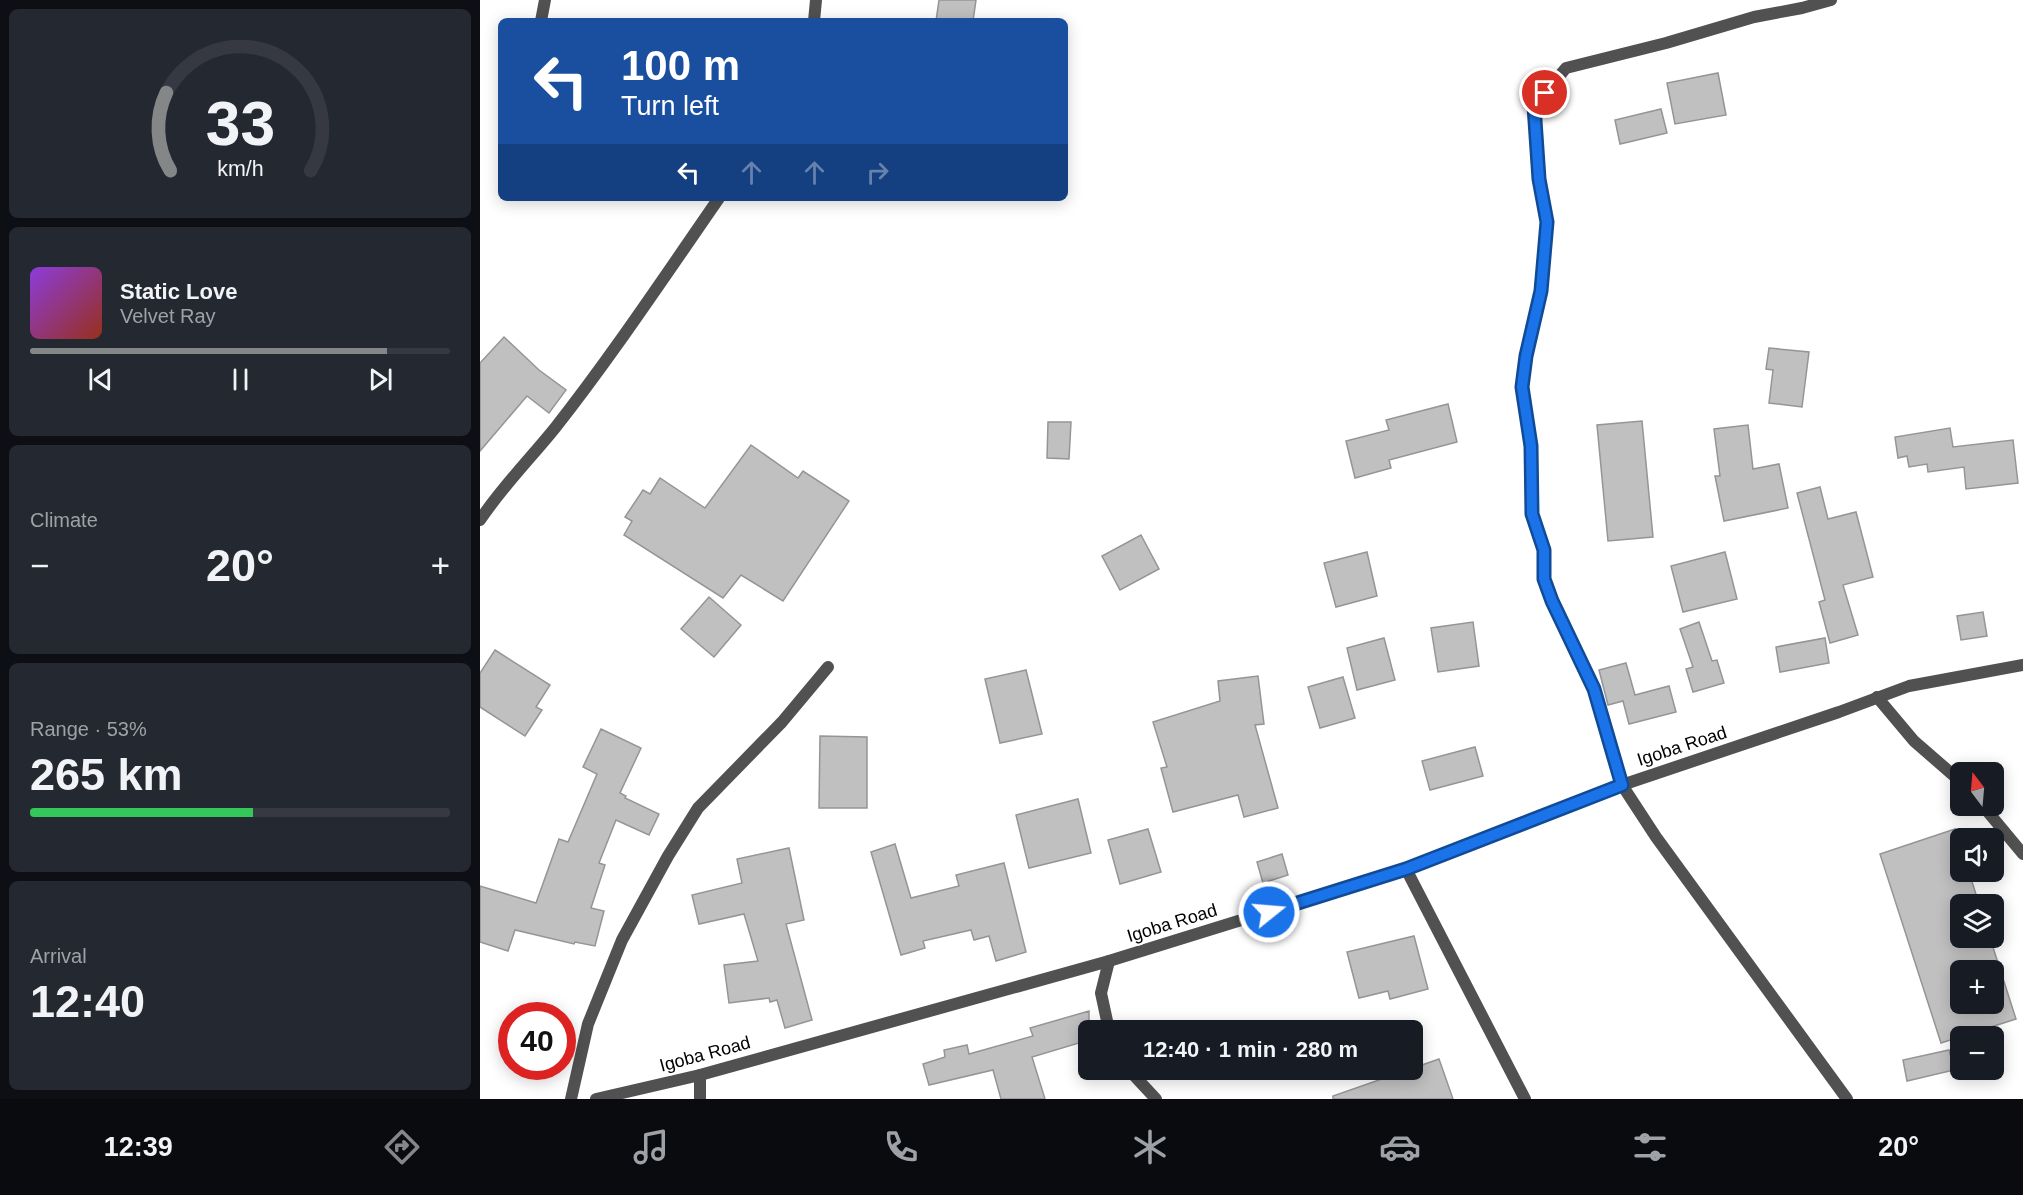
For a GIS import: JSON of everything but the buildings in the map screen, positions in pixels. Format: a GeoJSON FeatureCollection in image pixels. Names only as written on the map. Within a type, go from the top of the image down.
{"type":"FeatureCollection","features":[{"type":"Feature","properties":{"kind":"street"},"geometry":{"type":"LineString","coordinates":[[542,18],[545,0]]}},
{"type":"Feature","properties":{"kind":"street"},"geometry":{"type":"LineString","coordinates":[[814,18],[816,0]]}},
{"type":"Feature","properties":{"kind":"street"},"geometry":{"type":"LineString","coordinates":[[1826,1],[1802,9],[1754,16],[1566,68],[1534,106],[1539,179],[1547,222],[1541,291],[1526,356],[1522,387],[1531,446],[1532,514],[1544,550],[1544,579],[1552,601],[1594,689],[1622,785],[1663,846],[1847,1099]]}},
{"type":"Feature","properties":{"kind":"street"},"geometry":{"type":"LineString","coordinates":[[480,520],[499,492],[554,429],[625,335],[717,201]]}},
{"type":"Feature","properties":{"kind":"street","name":"Igoba Road"},"geometry":{"type":"LineString","coordinates":[[596,1099],[700,1075],[1109,961],[1406,869],[1622,785],[1909,686],[2023,665]]}},
{"type":"Feature","properties":{"kind":"street"},"geometry":{"type":"LineString","coordinates":[[571,1099],[588,1024],[622,940],[668,856],[698,808],[782,722],[828,667]]}},
{"type":"Feature","properties":{"kind":"street"},"geometry":{"type":"LineString","coordinates":[[1876,697],[1914,741],[1950,772]]}},
{"type":"Feature","properties":{"kind":"street"},"geometry":{"type":"LineString","coordinates":[[1991,816],[2023,854]]}},
{"type":"Feature","properties":{"kind":"street"},"geometry":{"type":"LineString","coordinates":[[1406,869],[1525,1099]]}},
{"type":"Feature","properties":{"kind":"street"},"geometry":{"type":"LineString","coordinates":[[1107,1020],[1101,993],[1109,961]]}},
{"type":"Feature","properties":{"kind":"street"},"geometry":{"type":"LineString","coordinates":[[700,1075],[700,1099]]}},
{"type":"Feature","properties":{"kind":"street"},"geometry":{"type":"LineString","coordinates":[[1138,1080],[1156,1099]]}},
{"type":"Feature","properties":{"kind":"route"},"geometry":{"type":"LineString","coordinates":[[1269,912],[1406,869],[1622,785],[1594,689],[1552,601],[1544,579],[1544,550],[1532,514],[1531,446],[1522,387],[1526,356],[1541,291],[1547,222],[1539,179],[1534,106],[1545,93]]}}]}
